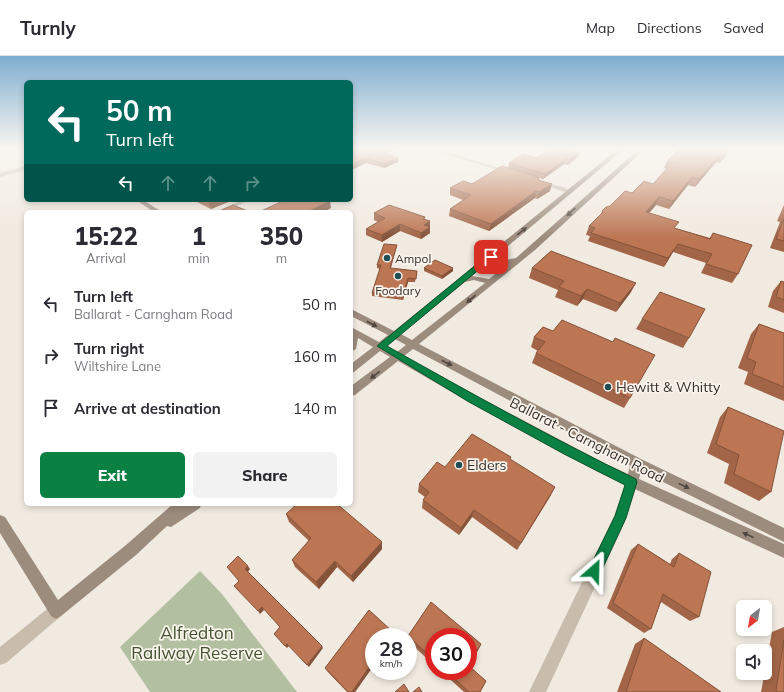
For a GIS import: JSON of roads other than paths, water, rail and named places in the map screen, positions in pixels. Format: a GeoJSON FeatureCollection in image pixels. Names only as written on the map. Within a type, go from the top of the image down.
{"type":"FeatureCollection","features":[{"type":"Feature","properties":{"kind":"main road"},"geometry":{"type":"LineString","coordinates":[[353,391],[398,357],[518,259],[593,179]]}},
{"type":"Feature","properties":{"kind":"main road"},"geometry":{"type":"LineString","coordinates":[[353,367],[491,257],[601,179]]}},
{"type":"Feature","properties":{"kind":"main road"},"geometry":{"type":"LineString","coordinates":[[142,202],[156,210]]}},
{"type":"Feature","properties":{"kind":"main road"},"geometry":{"type":"LineString","coordinates":[[146,204],[161,210]]}},
{"type":"Feature","properties":{"kind":"main road"},"geometry":{"type":"LineString","coordinates":[[491,257],[493,261],[501,263],[518,259]]}},
{"type":"Feature","properties":{"kind":"main road"},"geometry":{"type":"LineString","coordinates":[[463,280],[476,278],[491,282]]}},
{"type":"Feature","properties":{"kind":"main road","name":"Ballarat - Carngham Road"},"geometry":{"type":"LineString","coordinates":[[353,313],[637,463],[784,535]]}},
{"type":"Feature","properties":{"kind":"main road","name":"Ballarat - Carngham Road"},"geometry":{"type":"LineString","coordinates":[[353,331],[568,451],[632,482],[784,551]]}},
{"type":"Feature","properties":{"kind":"main road"},"geometry":{"type":"LineString","coordinates":[[632,482],[637,463]]}},
{"type":"Feature","properties":{"kind":"main road"},"geometry":{"type":"LineString","coordinates":[[0,521],[56,611],[131,550],[180,506]]}},
{"type":"Feature","properties":{"kind":"main road"},"geometry":{"type":"LineString","coordinates":[[131,550],[192,506]]}},
{"type":"Feature","properties":{"kind":"street"},"geometry":{"type":"LineString","coordinates":[[532,179],[578,195]]}},
{"type":"Feature","properties":{"kind":"street"},"geometry":{"type":"LineString","coordinates":[[224,210],[242,202]]}},
{"type":"Feature","properties":{"kind":"street"},"geometry":{"type":"LineString","coordinates":[[537,692],[620,518],[632,482]]}},
{"type":"Feature","properties":{"kind":"street"},"geometry":{"type":"LineString","coordinates":[[0,657],[56,611]]}},
{"type":"Feature","properties":{"kind":"place","name":"Ampol"},"geometry":{"type":"Point","coordinates":[387,258]}},
{"type":"Feature","properties":{"kind":"place","name":"Foodary"},"geometry":{"type":"Point","coordinates":[398,276]}},
{"type":"Feature","properties":{"kind":"place","name":"Hewitt & Whitty"},"geometry":{"type":"Point","coordinates":[608,387]}},
{"type":"Feature","properties":{"kind":"place","name":"Elders"},"geometry":{"type":"Point","coordinates":[459,465]}},
{"type":"Feature","properties":{"kind":"park label","name":"Alfredton Railway Reserve"},"geometry":{"type":"Point","coordinates":[197,642]}}]}
